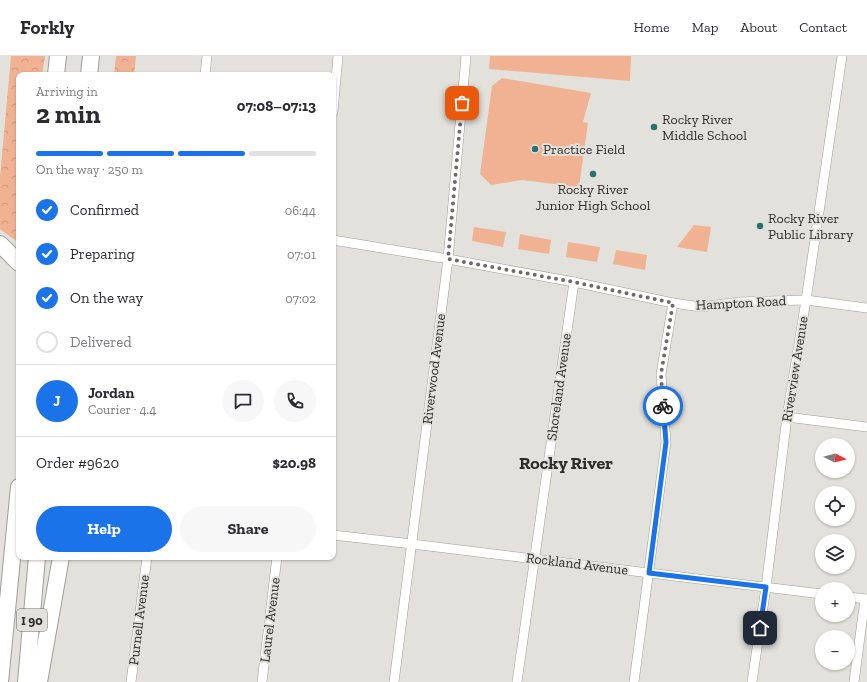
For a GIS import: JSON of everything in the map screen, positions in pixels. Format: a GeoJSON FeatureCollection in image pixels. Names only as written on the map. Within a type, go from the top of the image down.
{"type":"FeatureCollection","features":[{"type":"Feature","properties":{"kind":"highway"},"geometry":{"type":"LineString","coordinates":[[56,72],[58,56]]}},
{"type":"Feature","properties":{"kind":"highway"},"geometry":{"type":"LineString","coordinates":[[89,72],[91,56]]}},
{"type":"Feature","properties":{"kind":"highway"},"geometry":{"type":"LineString","coordinates":[[1,245],[16,260]]}},
{"type":"Feature","properties":{"kind":"highway","name":"I 90"},"geometry":{"type":"LineString","coordinates":[[0,682],[16,518]]}},
{"type":"Feature","properties":{"kind":"highway","name":"I 90"},"geometry":{"type":"LineString","coordinates":[[26,682],[37,560]]}},
{"type":"Feature","properties":{"kind":"highway"},"geometry":{"type":"LineString","coordinates":[[38,682],[60,560]]}},
{"type":"Feature","properties":{"kind":"street"},"geometry":{"type":"LineString","coordinates":[[205,72],[207,56]]}},
{"type":"Feature","properties":{"kind":"street"},"geometry":{"type":"LineString","coordinates":[[336,78],[338,56]]}},
{"type":"Feature","properties":{"kind":"street","name":"Riverwood Avenue"},"geometry":{"type":"LineString","coordinates":[[394,682],[448,259],[466,56]]}},
{"type":"Feature","properties":{"kind":"street","name":"Riverview Avenue"},"geometry":{"type":"LineString","coordinates":[[752,682],[766,587],[787,417],[842,56]]}},
{"type":"Feature","properties":{"kind":"street","name":"Hampton Road"},"geometry":{"type":"LineString","coordinates":[[336,240],[448,259],[574,282],[673,303],[702,307],[739,302],[806,300],[867,308]]}},
{"type":"Feature","properties":{"kind":"street","name":"Shoreland Avenue"},"geometry":{"type":"LineString","coordinates":[[517,682],[574,282]]}},
{"type":"Feature","properties":{"kind":"street"},"geometry":{"type":"LineString","coordinates":[[634,682],[666,442],[661,374],[673,303]]}},
{"type":"Feature","properties":{"kind":"street"},"geometry":{"type":"LineString","coordinates":[[787,417],[867,427]]}},
{"type":"Feature","properties":{"kind":"street","name":"Rockland Avenue"},"geometry":{"type":"LineString","coordinates":[[336,535],[815,593]]}},
{"type":"Feature","properties":{"kind":"street","name":"Purnell Avenue"},"geometry":{"type":"LineString","coordinates":[[131,682],[147,560]]}},
{"type":"Feature","properties":{"kind":"street","name":"Laurel Avenue"},"geometry":{"type":"LineString","coordinates":[[262,682],[278,560]]}},
{"type":"Feature","properties":{"kind":"street"},"geometry":{"type":"LineString","coordinates":[[854,682],[866,599],[855,598]]}},
{"type":"Feature","properties":{"kind":"green space"},"geometry":{"type":"Polygon","coordinates":[[[11,56],[45,56],[42,72],[16,72],[16,241],[0,229],[0,177],[11,56]]]}},
{"type":"Feature","properties":{"kind":"green space"},"geometry":{"type":"Polygon","coordinates":[[[116,56],[136,56],[134,72],[114,72],[116,56]]]}},
{"type":"Feature","properties":{"kind":"green space"},"geometry":{"type":"Polygon","coordinates":[[[490,56],[631,56],[630,81],[489,69],[490,56]]]}},
{"type":"Feature","properties":{"kind":"green space","name":"Practice Field"},"geometry":{"type":"Polygon","coordinates":[[[502,78],[591,93],[583,122],[588,123],[579,187],[522,180],[491,185],[480,174],[492,86],[502,78]]]}},
{"type":"Feature","properties":{"kind":"green space"},"geometry":{"type":"Polygon","coordinates":[[[694,225],[711,227],[707,252],[677,247],[694,225]]]}},
{"type":"Feature","properties":{"kind":"green space"},"geometry":{"type":"Polygon","coordinates":[[[474,227],[506,232],[503,247],[472,241],[474,227]]]}},
{"type":"Feature","properties":{"kind":"green space"},"geometry":{"type":"Polygon","coordinates":[[[520,234],[551,240],[549,254],[518,249],[520,234]]]}},
{"type":"Feature","properties":{"kind":"green space"},"geometry":{"type":"Polygon","coordinates":[[[568,242],[600,247],[597,262],[566,257],[568,242]]]}},
{"type":"Feature","properties":{"kind":"green space"},"geometry":{"type":"Polygon","coordinates":[[[616,250],[647,255],[645,270],[613,264],[616,250]]]}},
{"type":"Feature","properties":{"kind":"way so far"},"geometry":{"type":"LineString","coordinates":[[462,103],[448,259],[574,282],[673,303],[661,374],[663,406]]}},
{"type":"Feature","properties":{"kind":"place","name":"Rocky River Middle School"},"geometry":{"type":"Point","coordinates":[654,127]}},
{"type":"Feature","properties":{"kind":"place","name":"Practice Field"},"geometry":{"type":"Point","coordinates":[535,149]}},
{"type":"Feature","properties":{"kind":"place","name":"Rocky River Junior High School"},"geometry":{"type":"Point","coordinates":[593,174]}},
{"type":"Feature","properties":{"kind":"place","name":"Rocky River Public Library"},"geometry":{"type":"Point","coordinates":[760,226]}},
{"type":"Feature","properties":{"kind":"district","name":"Rocky River"},"geometry":{"type":"Point","coordinates":[566,463]}},
{"type":"Feature","properties":{"kind":"route"},"geometry":{"type":"LineString","coordinates":[[663,406],[666,442],[649,573],[766,587],[760,628]]}}]}
